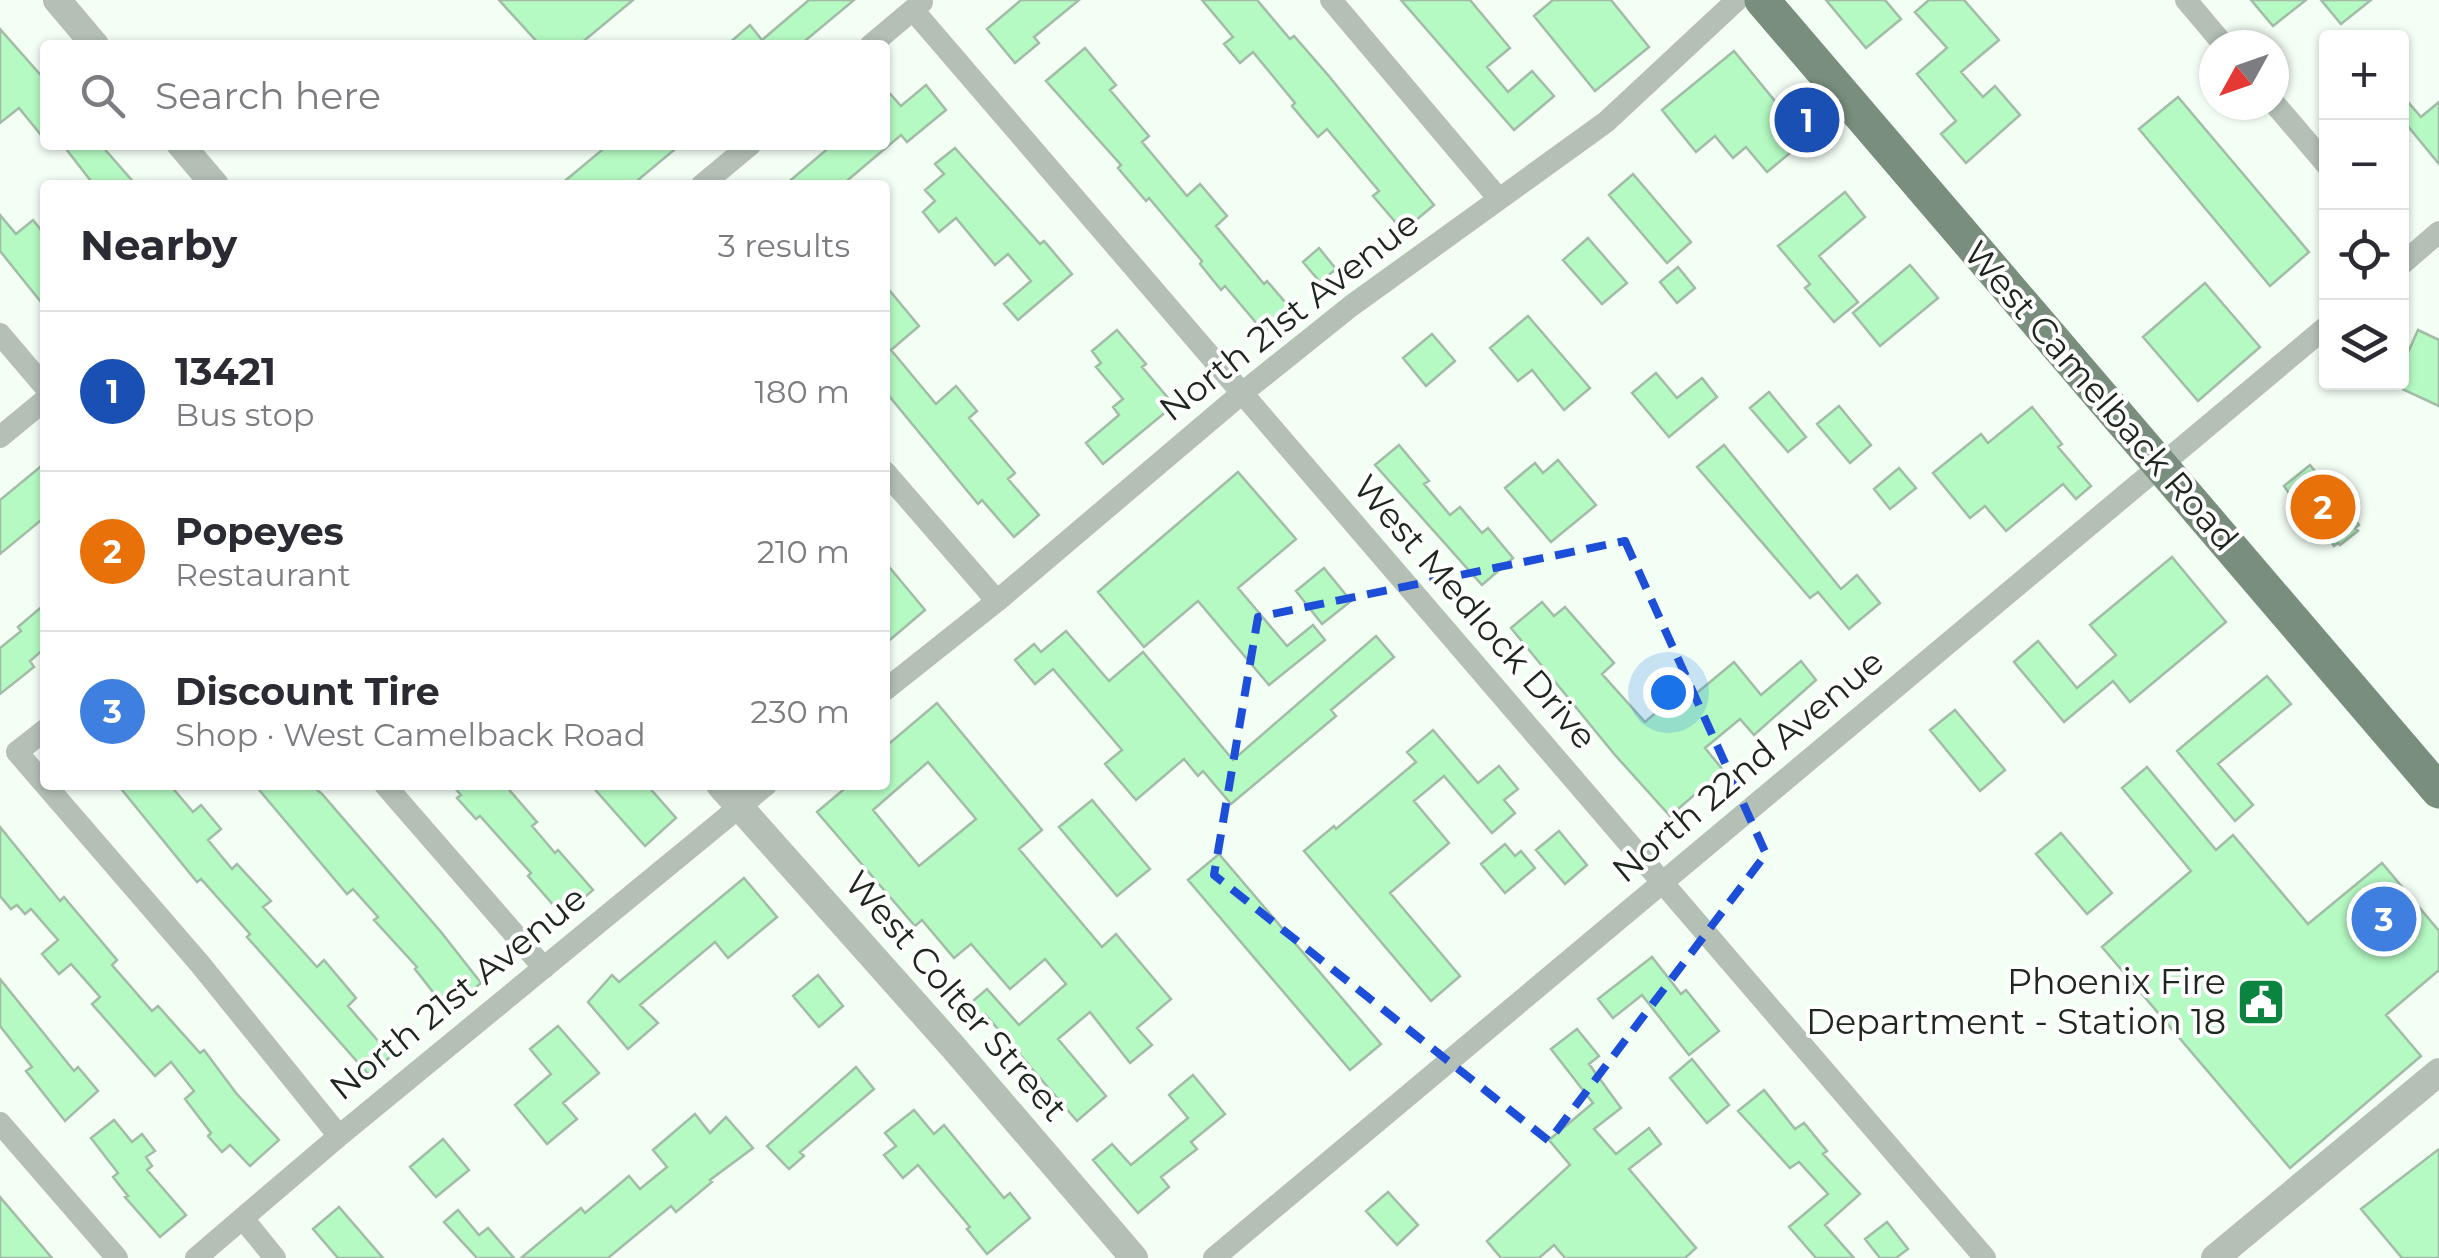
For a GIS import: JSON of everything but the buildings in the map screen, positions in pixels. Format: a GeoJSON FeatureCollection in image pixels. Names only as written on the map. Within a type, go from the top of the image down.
{"type":"FeatureCollection","features":[{"type":"Feature","properties":{"kind":"main road","name":"West Camelback Road"},"geometry":{"type":"LineString","coordinates":[[1762,0],[2439,792]]}},
{"type":"Feature","properties":{"kind":"street"},"geometry":{"type":"LineString","coordinates":[[57,0],[91,40]]}},
{"type":"Feature","properties":{"kind":"street"},"geometry":{"type":"LineString","coordinates":[[1331,0],[1499,198]]}},
{"type":"Feature","properties":{"kind":"street","name":"North 21st Avenue"},"geometry":{"type":"LineString","coordinates":[[890,686],[1351,306],[1606,122],[1737,0]]}},
{"type":"Feature","properties":{"kind":"street"},"geometry":{"type":"LineString","coordinates":[[2186,0],[2211,30]]}},
{"type":"Feature","properties":{"kind":"street"},"geometry":{"type":"LineString","coordinates":[[876,40],[919,5]]}},
{"type":"Feature","properties":{"kind":"street","name":"West Medlock Drive"},"geometry":{"type":"LineString","coordinates":[[919,5],[1242,394],[1985,1258]]}},
{"type":"Feature","properties":{"kind":"street"},"geometry":{"type":"LineString","coordinates":[[2288,120],[2319,156]]}},
{"type":"Feature","properties":{"kind":"street"},"geometry":{"type":"LineString","coordinates":[[185,150],[211,180]]}},
{"type":"Feature","properties":{"kind":"street"},"geometry":{"type":"LineString","coordinates":[[708,180],[744,150]]}},
{"type":"Feature","properties":{"kind":"street"},"geometry":{"type":"LineString","coordinates":[[2409,254],[2439,232]]}},
{"type":"Feature","properties":{"kind":"street","name":"North 22nd Avenue"},"geometry":{"type":"LineString","coordinates":[[1214,1258],[2319,333]]}},
{"type":"Feature","properties":{"kind":"street"},"geometry":{"type":"LineString","coordinates":[[0,334],[40,381]]}},
{"type":"Feature","properties":{"kind":"street"},"geometry":{"type":"LineString","coordinates":[[0,437],[40,404]]}},
{"type":"Feature","properties":{"kind":"street"},"geometry":{"type":"LineString","coordinates":[[890,478],[997,601]]}},
{"type":"Feature","properties":{"kind":"street"},"geometry":{"type":"LineString","coordinates":[[40,734],[17,752],[40,779]]}},
{"type":"Feature","properties":{"kind":"street"},"geometry":{"type":"LineString","coordinates":[[50,790],[200,964],[339,1136]]}},
{"type":"Feature","properties":{"kind":"street"},"geometry":{"type":"LineString","coordinates":[[389,790],[544,968]]}},
{"type":"Feature","properties":{"kind":"street","name":"West Colter Street"},"geometry":{"type":"LineString","coordinates":[[724,790],[1134,1258]]}},
{"type":"Feature","properties":{"kind":"street","name":"North 21st Avenue"},"geometry":{"type":"LineString","coordinates":[[196,1258],[760,790]]}},
{"type":"Feature","properties":{"kind":"street"},"geometry":{"type":"LineString","coordinates":[[2215,1258],[2439,1072]]}},
{"type":"Feature","properties":{"kind":"street"},"geometry":{"type":"LineString","coordinates":[[0,1123],[117,1258]]}},
{"type":"Feature","properties":{"kind":"street"},"geometry":{"type":"LineString","coordinates":[[244,1220],[275,1258]]}},
{"type":"Feature","properties":{"kind":"highlighted area"},"geometry":{"type":"Polygon","coordinates":[[[1625,541],[1766,854],[1549,1141],[1214,875],[1258,617],[1625,541]]]}},
{"type":"Feature","properties":{"kind":"place","name":"13421"},"geometry":{"type":"Point","coordinates":[1807,120]}},
{"type":"Feature","properties":{"kind":"place","name":"Popeyes"},"geometry":{"type":"Point","coordinates":[2323,507]}},
{"type":"Feature","properties":{"kind":"place","name":"Discount Tire"},"geometry":{"type":"Point","coordinates":[2384,919]}},
{"type":"Feature","properties":{"kind":"place","name":"Phoenix Fire Department - Station 18"},"geometry":{"type":"Point","coordinates":[2261,1002]}}]}
